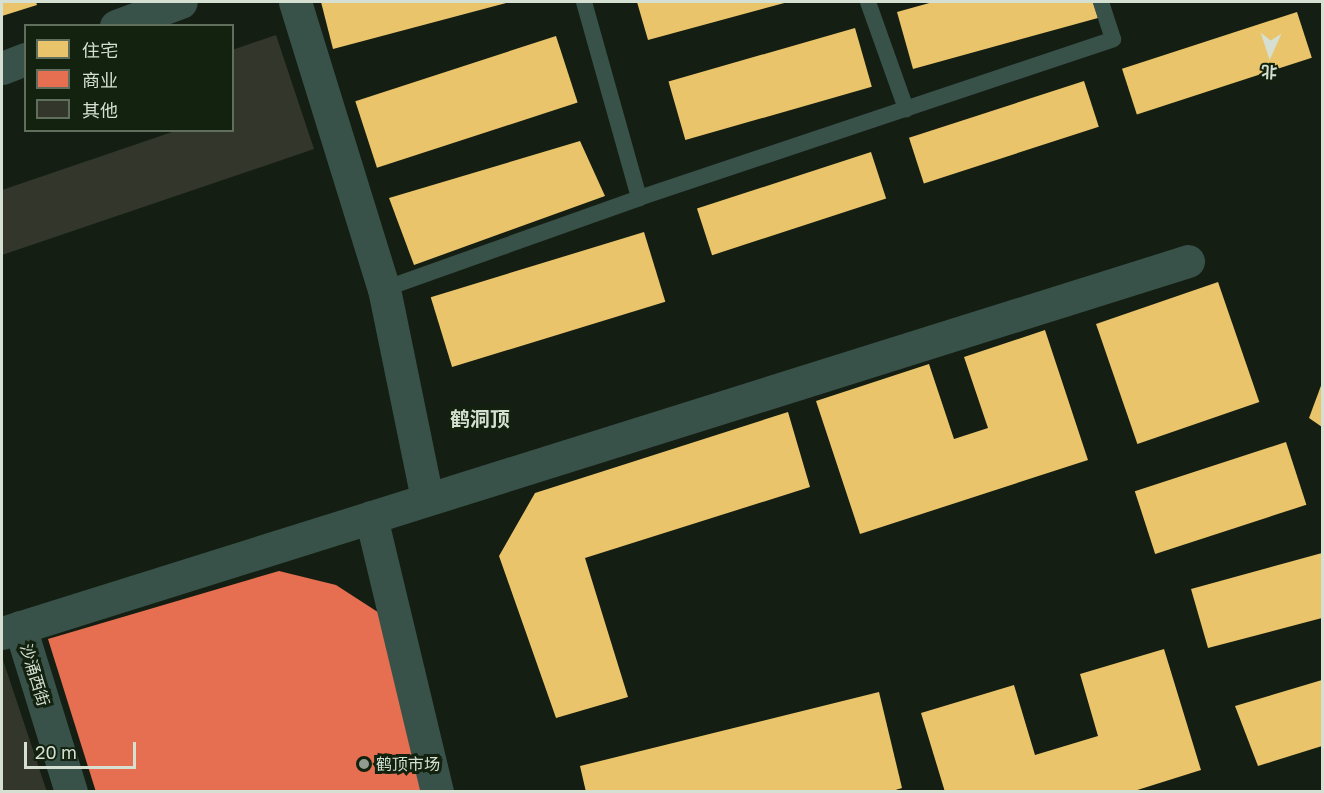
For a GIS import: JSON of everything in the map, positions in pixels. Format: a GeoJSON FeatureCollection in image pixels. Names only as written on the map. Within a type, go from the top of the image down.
{"type":"FeatureCollection","features":[{"type":"Feature","properties":{"kind":"street"},"geometry":{"type":"LineString","coordinates":[[121,24],[181,2]]}},
{"type":"Feature","properties":{"kind":"street"},"geometry":{"type":"LineString","coordinates":[[295,2],[384,289],[427,499]]}},
{"type":"Feature","properties":{"kind":"street"},"geometry":{"type":"LineString","coordinates":[[2,68],[24,60]]}},
{"type":"Feature","properties":{"kind":"street"},"geometry":{"type":"LineString","coordinates":[[11,630],[1188,261]]}},
{"type":"Feature","properties":{"kind":"street"},"geometry":{"type":"LineString","coordinates":[[371,517],[437,792]]}},
{"type":"Feature","properties":{"kind":"street","name":"沙涌西街"},"geometry":{"type":"LineString","coordinates":[[11,630],[71,792]]}},
{"type":"Feature","properties":{"kind":"lane"},"geometry":{"type":"LineString","coordinates":[[584,2],[639,198]]}},
{"type":"Feature","properties":{"kind":"lane"},"geometry":{"type":"LineString","coordinates":[[868,2],[906,109]]}},
{"type":"Feature","properties":{"kind":"lane"},"geometry":{"type":"LineString","coordinates":[[384,289],[639,198],[1113,39],[1101,2]]}},
{"type":"Feature","properties":{"kind":"building: 住宅"},"geometry":{"type":"Polygon","coordinates":[[[2,2],[36,2],[37,5],[2,16],[2,2]]]}},
{"type":"Feature","properties":{"kind":"building: 住宅"},"geometry":{"type":"Polygon","coordinates":[[[321,2],[510,2],[333,49],[321,2]]]}},
{"type":"Feature","properties":{"kind":"building: 住宅"},"geometry":{"type":"Polygon","coordinates":[[[637,2],[788,2],[648,40],[637,2]]]}},
{"type":"Feature","properties":{"kind":"building: 住宅"},"geometry":{"type":"Polygon","coordinates":[[[933,2],[1093,2],[1098,18],[913,69],[897,12],[933,2]]]}},
{"type":"Feature","properties":{"kind":"building: 住宅"},"geometry":{"type":"Polygon","coordinates":[[[1297,12],[1312,58],[1137,115],[1122,69],[1297,12]]]}},
{"type":"Feature","properties":{"kind":"building: 住宅"},"geometry":{"type":"Polygon","coordinates":[[[855,28],[872,87],[685,140],[669,81],[855,28]]]}},
{"type":"Feature","properties":{"kind":"building: 住宅"},"geometry":{"type":"Polygon","coordinates":[[[556,36],[578,103],[377,168],[355,101],[556,36]]]}},
{"type":"Feature","properties":{"kind":"building: 住宅"},"geometry":{"type":"Polygon","coordinates":[[[1084,81],[1099,127],[924,184],[909,138],[1084,81]]]}},
{"type":"Feature","properties":{"kind":"building: 住宅"},"geometry":{"type":"Polygon","coordinates":[[[580,141],[605,196],[414,265],[389,198],[580,141]]]}},
{"type":"Feature","properties":{"kind":"building: 住宅"},"geometry":{"type":"Polygon","coordinates":[[[871,152],[886,199],[712,255],[697,209],[871,152]]]}},
{"type":"Feature","properties":{"kind":"building: 住宅"},"geometry":{"type":"Polygon","coordinates":[[[644,232],[665,302],[452,367],[431,297],[644,232]]]}},
{"type":"Feature","properties":{"kind":"building: 住宅"},"geometry":{"type":"Polygon","coordinates":[[[1218,282],[1259,402],[1137,444],[1096,324],[1218,282]]]}},
{"type":"Feature","properties":{"kind":"building: 住宅"},"geometry":{"type":"Polygon","coordinates":[[[1045,330],[1088,460],[860,534],[816,401],[929,364],[954,439],[988,428],[964,357],[1045,330]]]}},
{"type":"Feature","properties":{"kind":"building: 住宅"},"geometry":{"type":"Polygon","coordinates":[[[1322,383],[1322,427],[1309,418],[1322,383]]]}},
{"type":"Feature","properties":{"kind":"building: 住宅"},"geometry":{"type":"Polygon","coordinates":[[[788,412],[810,487],[585,558],[628,697],[556,718],[499,556],[535,493],[788,412]]]}},
{"type":"Feature","properties":{"kind":"building: 住宅"},"geometry":{"type":"Polygon","coordinates":[[[1286,442],[1306,505],[1155,554],[1135,491],[1286,442]]]}},
{"type":"Feature","properties":{"kind":"building: 住宅"},"geometry":{"type":"Polygon","coordinates":[[[1322,553],[1322,618],[1208,648],[1191,589],[1322,553]]]}},
{"type":"Feature","properties":{"kind":"building: 住宅"},"geometry":{"type":"Polygon","coordinates":[[[1164,649],[1201,770],[1131,792],[945,792],[921,713],[1014,685],[1035,755],[1098,736],[1080,674],[1164,649]]]}},
{"type":"Feature","properties":{"kind":"building: 住宅"},"geometry":{"type":"Polygon","coordinates":[[[1322,680],[1322,746],[1258,766],[1235,706],[1322,680]]]}},
{"type":"Feature","properties":{"kind":"building: 住宅"},"geometry":{"type":"Polygon","coordinates":[[[879,692],[902,788],[889,792],[586,792],[580,766],[879,692]]]}},
{"type":"Feature","properties":{"kind":"building: 商业"},"geometry":{"type":"Polygon","coordinates":[[[279,571],[336,585],[387,618],[425,792],[96,792],[48,639],[279,571]]]}},
{"type":"Feature","properties":{"kind":"building: 其他"},"geometry":{"type":"Polygon","coordinates":[[[276,35],[314,149],[2,255],[2,190],[172,132],[234,132],[234,49],[276,35]]]}},
{"type":"Feature","properties":{"kind":"building: 其他"},"geometry":{"type":"Polygon","coordinates":[[[2,657],[47,792],[2,792],[2,657]]]}},
{"type":"Feature","properties":{"kind":"place","name":"鹤顶市场"},"geometry":{"type":"Point","coordinates":[364,764]}},
{"type":"Feature","properties":{"kind":"district","name":"鹤洞顶"},"geometry":{"type":"Point","coordinates":[480,418]}}]}
